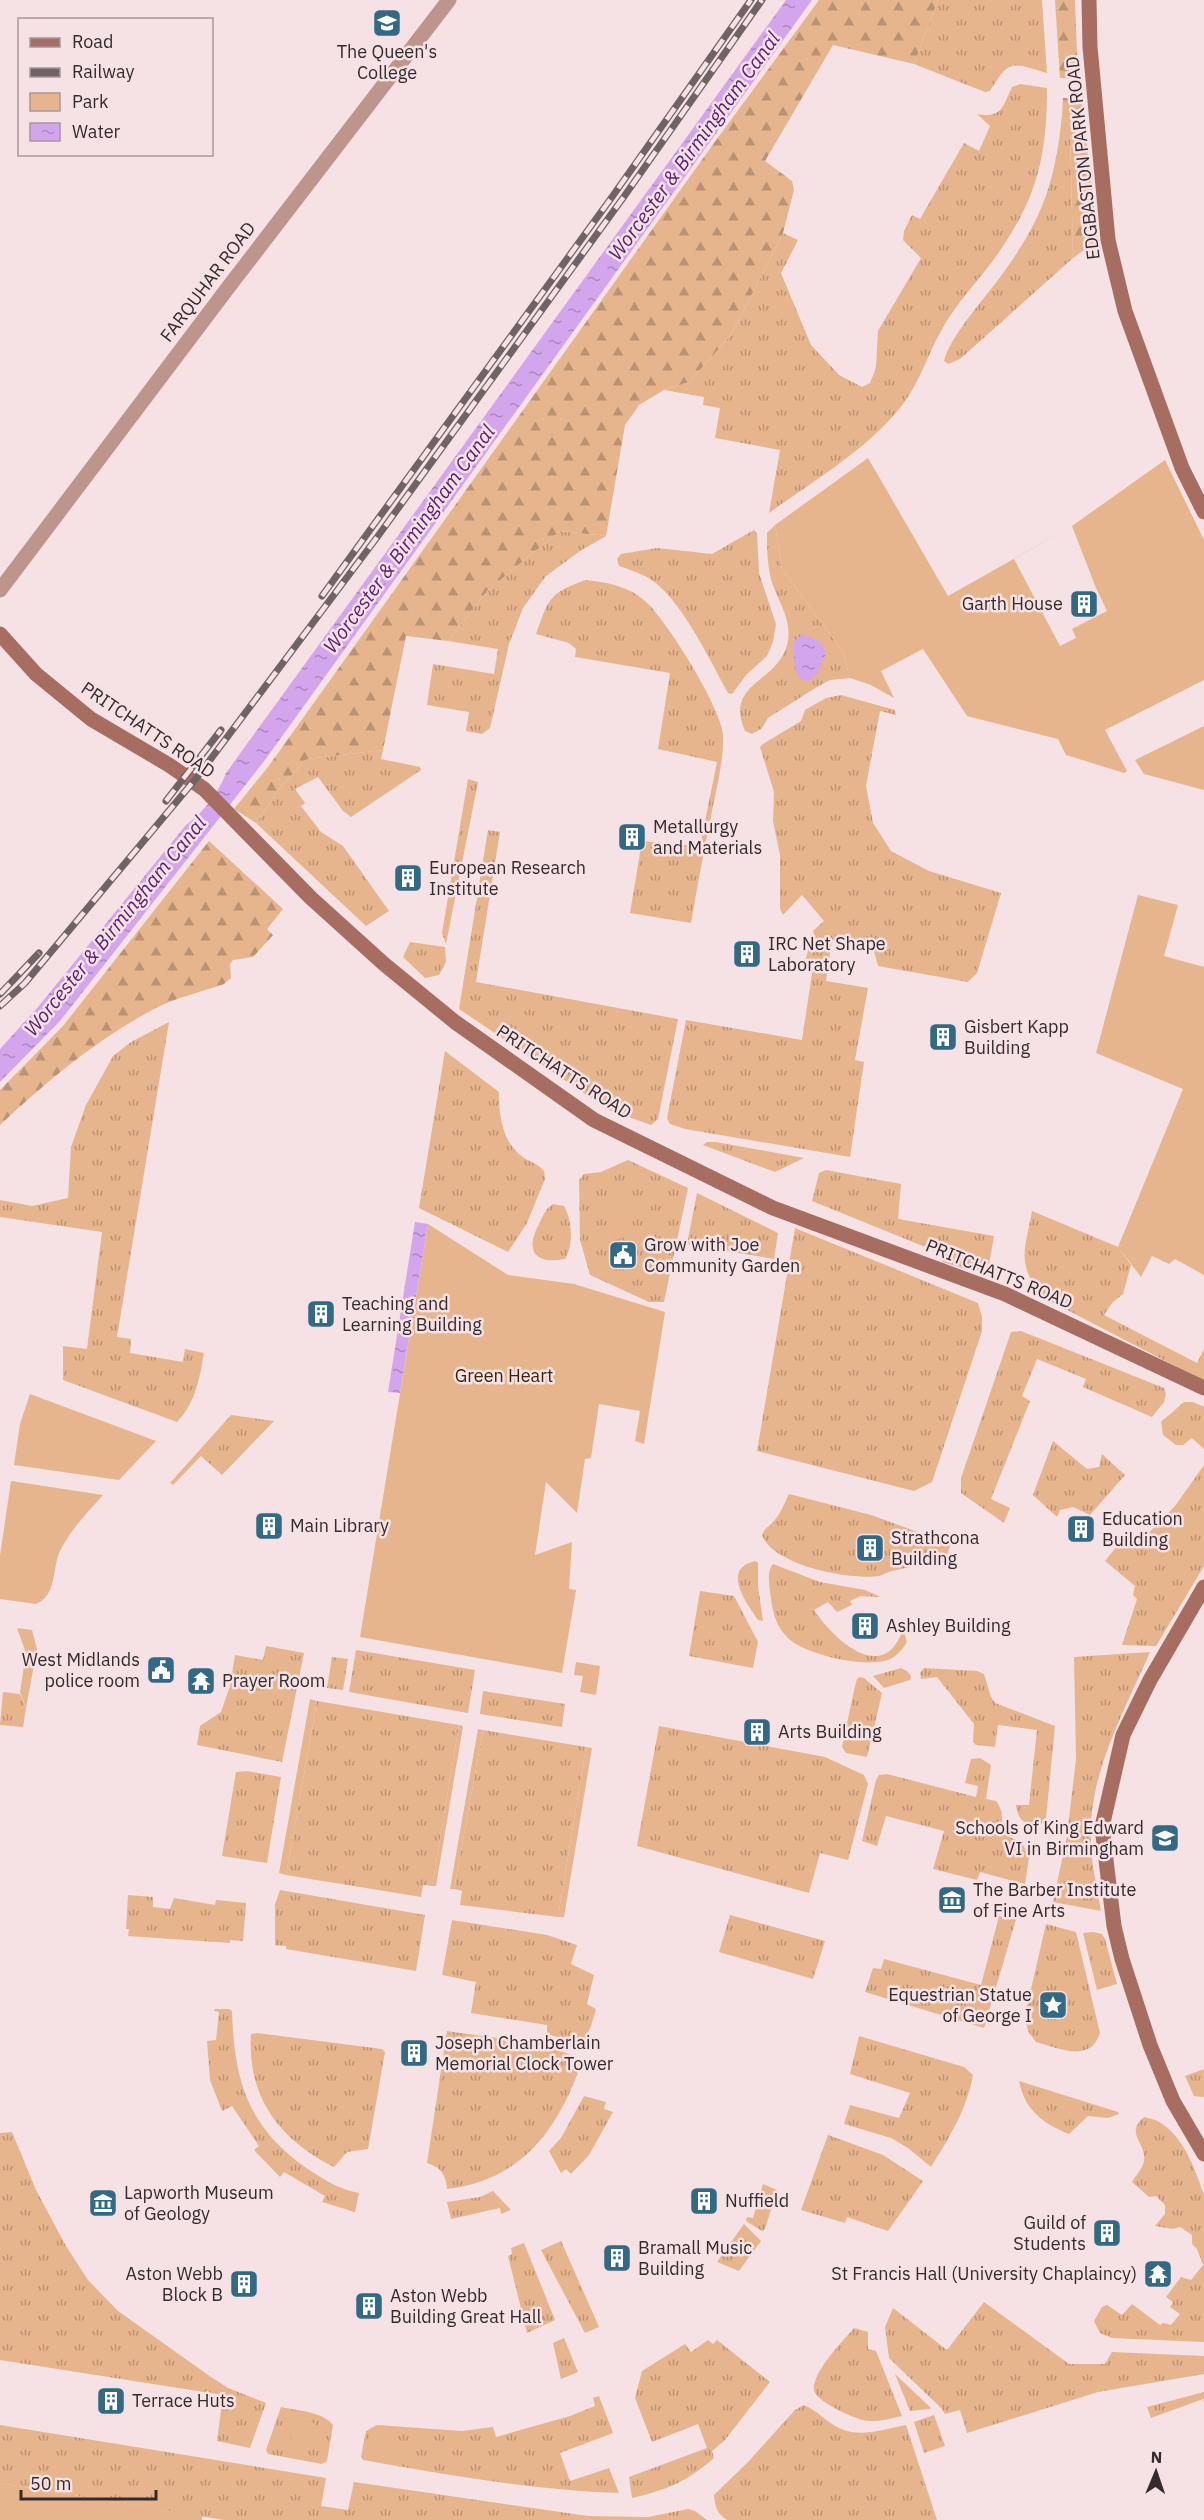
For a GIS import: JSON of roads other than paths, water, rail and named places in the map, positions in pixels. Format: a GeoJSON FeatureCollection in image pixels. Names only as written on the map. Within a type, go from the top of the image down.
{"type":"FeatureCollection","features":[{"type":"Feature","properties":{"kind":"street","name":"FARQUHAR ROAD"},"geometry":{"type":"LineString","coordinates":[[0,590],[227,288],[449,0]]}},
{"type":"Feature","properties":{"kind":"street","name":"EDGBASTON PARK ROAD"},"geometry":{"type":"LineString","coordinates":[[1089,0],[1090,47],[1108,240],[1125,311],[1182,468],[1204,512]]}},
{"type":"Feature","properties":{"kind":"street","name":"PRITCHATTS ROAD"},"geometry":{"type":"LineString","coordinates":[[0,634],[36,674],[92,719],[169,765],[204,789],[311,898],[384,964],[455,1022],[594,1120],[773,1208],[1005,1294],[1204,1388]]}},
{"type":"Feature","properties":{"kind":"street"},"geometry":{"type":"LineString","coordinates":[[1204,1587],[1150,1680],[1123,1735],[1102,1827],[1114,1926],[1122,1959],[1150,2045],[1173,2102],[1204,2154]]}},
{"type":"Feature","properties":{"kind":"water","name":"Worcester & Birmingham Canal"},"geometry":{"type":"Polygon","coordinates":[[[786,0],[812,0],[265,760],[60,1021],[0,1082],[0,1049],[38,1007],[186,825],[210,802],[226,773],[786,0]]]}},
{"type":"Feature","properties":{"kind":"water"},"geometry":{"type":"Polygon","coordinates":[[[802,635],[817,640],[826,654],[817,674],[809,681],[802,680],[794,662],[794,641],[802,635]]]}},
{"type":"Feature","properties":{"kind":"water"},"geometry":{"type":"Polygon","coordinates":[[[415,1222],[428,1224],[400,1393],[388,1392],[415,1222]]]}},
{"type":"Feature","properties":{"kind":"railway"},"geometry":{"type":"LineString","coordinates":[[322,596],[612,197],[751,0]]}},
{"type":"Feature","properties":{"kind":"railway"},"geometry":{"type":"LineString","coordinates":[[0,1006],[25,983],[198,776],[378,536],[623,198],[762,0]]}},
{"type":"Feature","properties":{"kind":"railway"},"geometry":{"type":"LineString","coordinates":[[166,801],[221,730]]}},
{"type":"Feature","properties":{"kind":"railway"},"geometry":{"type":"LineString","coordinates":[[0,994],[39,953]]}},
{"type":"Feature","properties":{"kind":"place","name":"The Queen's College"},"geometry":{"type":"Point","coordinates":[387,23]}},
{"type":"Feature","properties":{"kind":"place","name":"Garth House"},"geometry":{"type":"Point","coordinates":[1084,604]}},
{"type":"Feature","properties":{"kind":"place","name":"Metallurgy and Materials"},"geometry":{"type":"Point","coordinates":[632,837]}},
{"type":"Feature","properties":{"kind":"place","name":"European Research Institute"},"geometry":{"type":"Point","coordinates":[408,878]}},
{"type":"Feature","properties":{"kind":"place","name":"IRC Net Shape Laboratory"},"geometry":{"type":"Point","coordinates":[747,954]}},
{"type":"Feature","properties":{"kind":"place","name":"Gisbert Kapp Building"},"geometry":{"type":"Point","coordinates":[943,1037]}},
{"type":"Feature","properties":{"kind":"place","name":"Grow with Joe Community Garden"},"geometry":{"type":"Point","coordinates":[623,1255]}},
{"type":"Feature","properties":{"kind":"place","name":"Teaching and Learning Building"},"geometry":{"type":"Point","coordinates":[321,1314]}},
{"type":"Feature","properties":{"kind":"place","name":"Main Library"},"geometry":{"type":"Point","coordinates":[269,1526]}},
{"type":"Feature","properties":{"kind":"place","name":"Education Building"},"geometry":{"type":"Point","coordinates":[1081,1529]}},
{"type":"Feature","properties":{"kind":"place","name":"Strathcona Building"},"geometry":{"type":"Point","coordinates":[870,1548]}},
{"type":"Feature","properties":{"kind":"place","name":"Ashley Building"},"geometry":{"type":"Point","coordinates":[865,1626]}},
{"type":"Feature","properties":{"kind":"place","name":"West Midlands police room"},"geometry":{"type":"Point","coordinates":[161,1670]}},
{"type":"Feature","properties":{"kind":"place","name":"Prayer Room"},"geometry":{"type":"Point","coordinates":[201,1681]}},
{"type":"Feature","properties":{"kind":"place","name":"Arts Building"},"geometry":{"type":"Point","coordinates":[757,1732]}},
{"type":"Feature","properties":{"kind":"place","name":"Schools of King Edward VI in Birmingham"},"geometry":{"type":"Point","coordinates":[1165,1838]}},
{"type":"Feature","properties":{"kind":"place","name":"The Barber Institute of Fine Arts"},"geometry":{"type":"Point","coordinates":[952,1900]}},
{"type":"Feature","properties":{"kind":"place","name":"Equestrian Statue of George I"},"geometry":{"type":"Point","coordinates":[1053,2005]}},
{"type":"Feature","properties":{"kind":"place","name":"Joseph Chamberlain Memorial Clock Tower"},"geometry":{"type":"Point","coordinates":[414,2053]}},
{"type":"Feature","properties":{"kind":"place","name":"Nuffield"},"geometry":{"type":"Point","coordinates":[704,2201]}},
{"type":"Feature","properties":{"kind":"place","name":"Lapworth Museum of Geology"},"geometry":{"type":"Point","coordinates":[103,2203]}},
{"type":"Feature","properties":{"kind":"place","name":"Guild of Students"},"geometry":{"type":"Point","coordinates":[1107,2233]}},
{"type":"Feature","properties":{"kind":"place","name":"Bramall Music Building"},"geometry":{"type":"Point","coordinates":[617,2258]}},
{"type":"Feature","properties":{"kind":"place","name":"St Francis Hall (University Chaplaincy)"},"geometry":{"type":"Point","coordinates":[1158,2274]}},
{"type":"Feature","properties":{"kind":"place","name":"Aston Webb Block B"},"geometry":{"type":"Point","coordinates":[244,2284]}},
{"type":"Feature","properties":{"kind":"place","name":"Aston Webb Building Great Hall"},"geometry":{"type":"Point","coordinates":[369,2306]}},
{"type":"Feature","properties":{"kind":"place","name":"Terrace Huts"},"geometry":{"type":"Point","coordinates":[111,2401]}},
{"type":"Feature","properties":{"kind":"park label","name":"Green Heart"},"geometry":{"type":"Point","coordinates":[504,1376]}}]}
